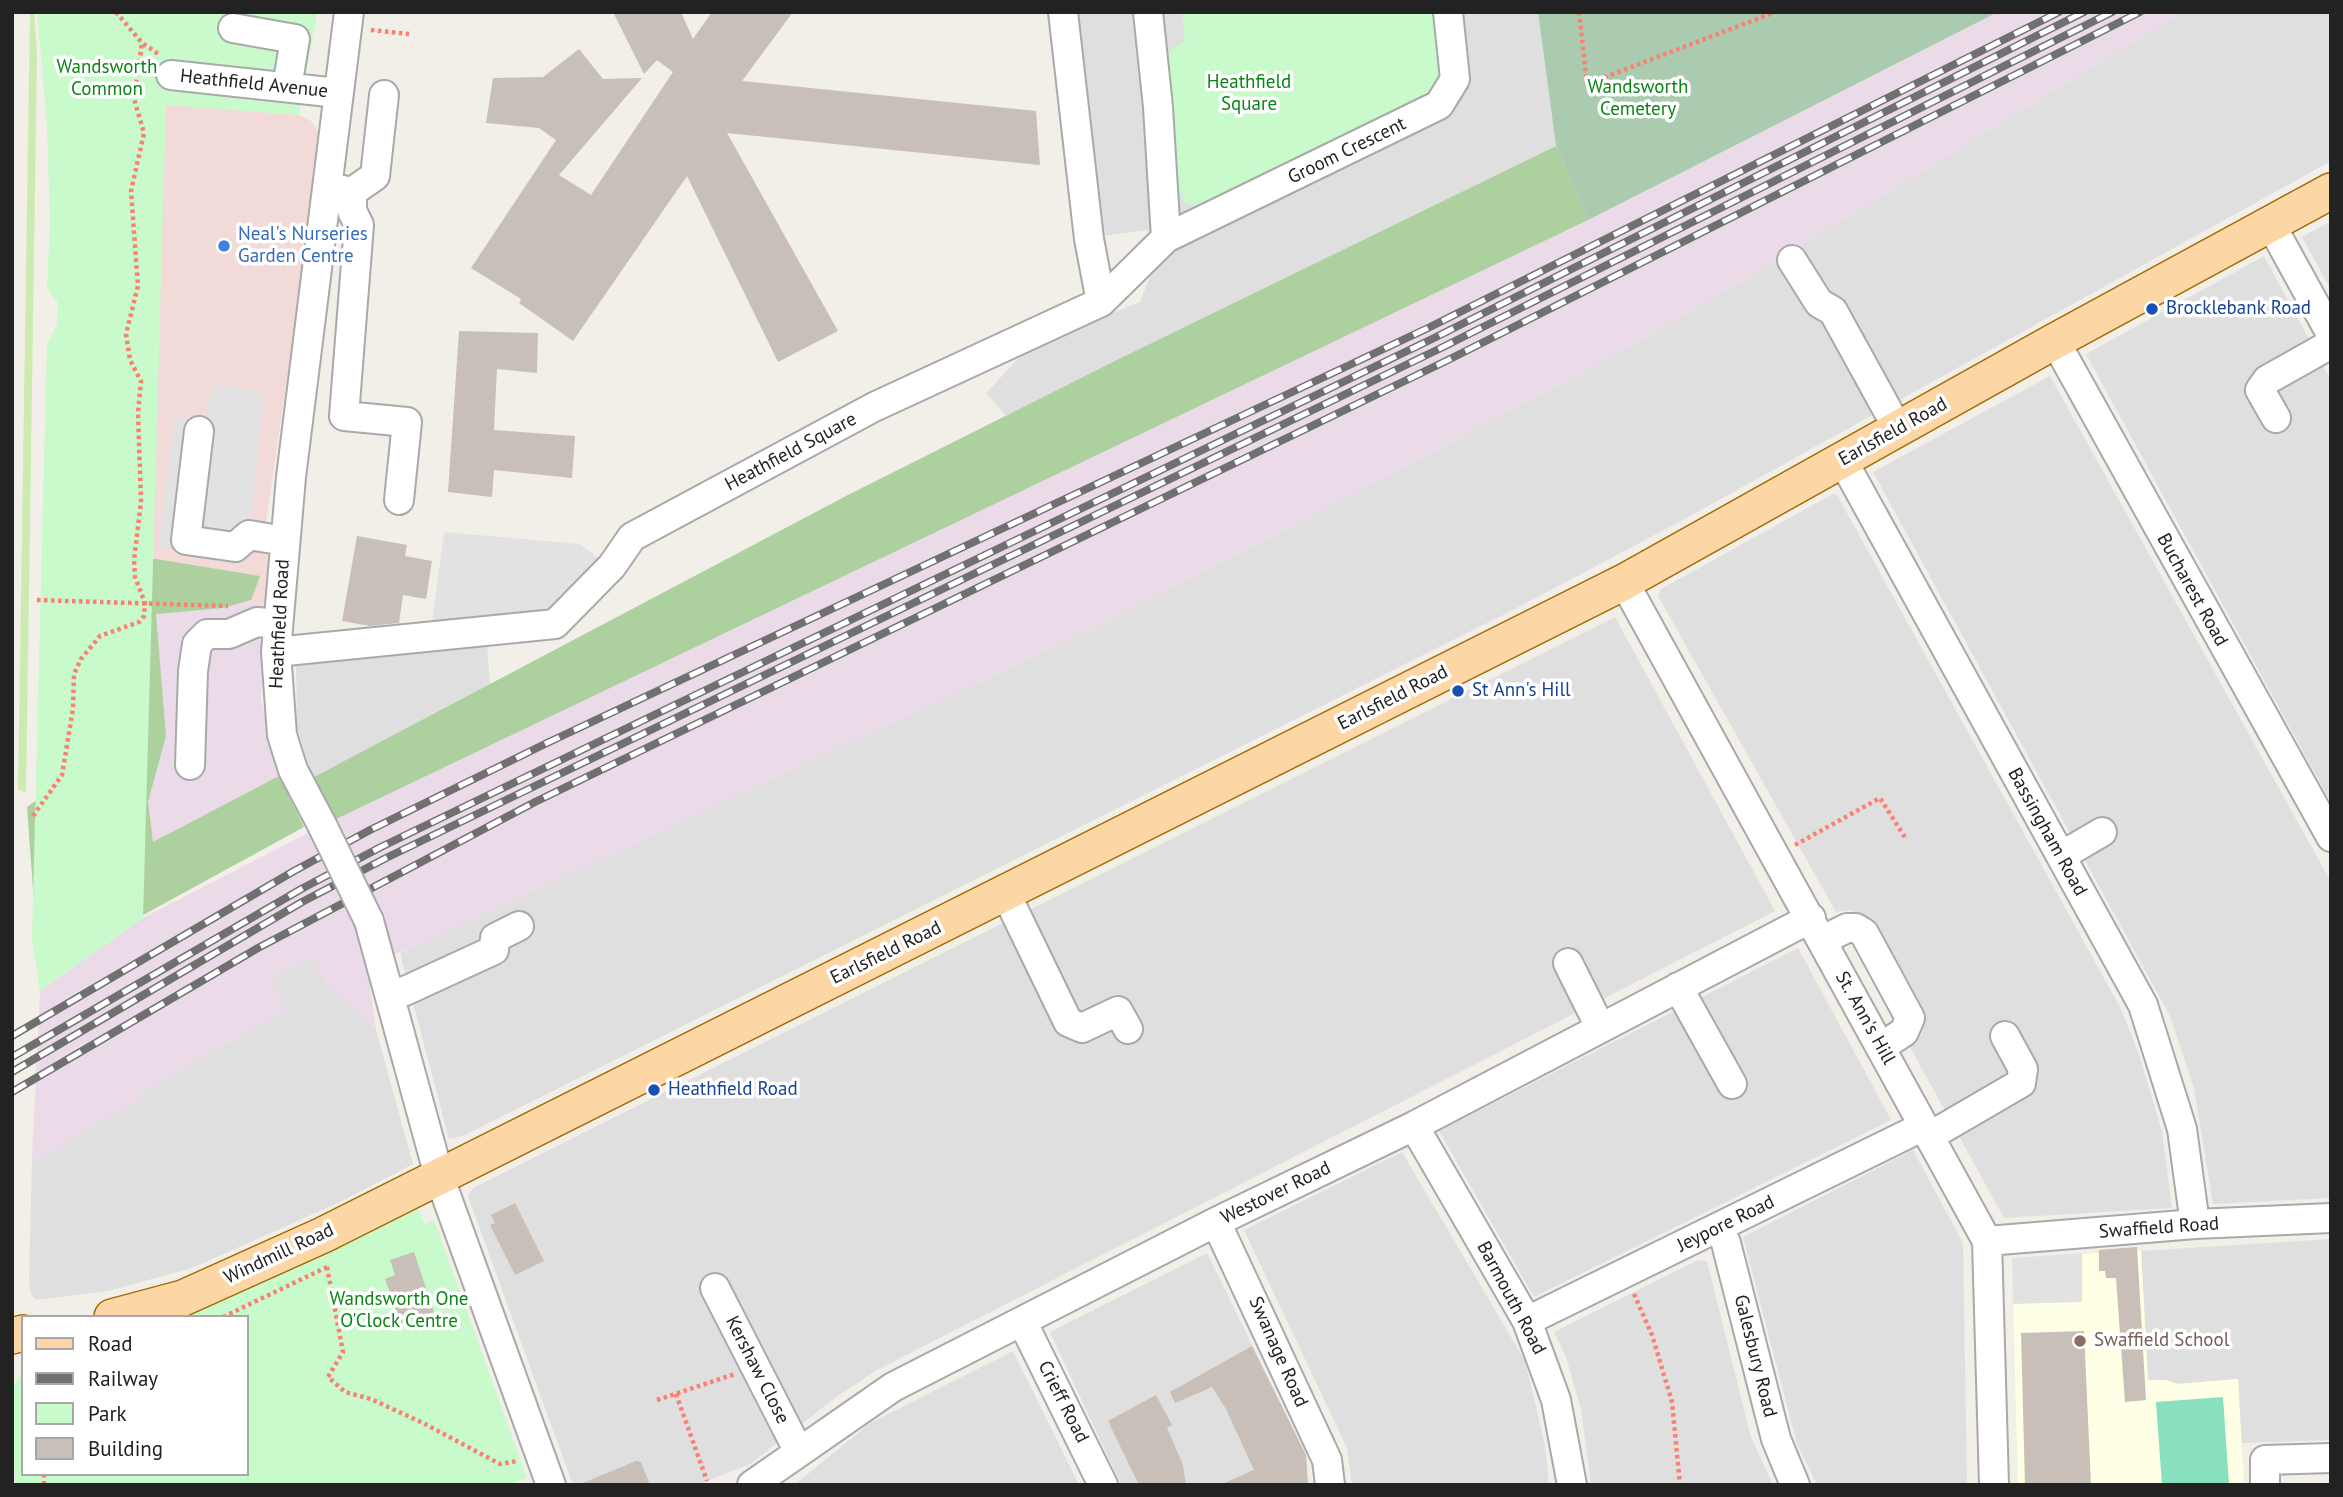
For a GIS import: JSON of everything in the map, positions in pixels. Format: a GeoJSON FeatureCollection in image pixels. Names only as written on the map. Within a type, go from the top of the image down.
{"type":"FeatureCollection","features":[{"type":"Feature","properties":{"kind":"main road","name":"Earlsfield Road"},"geometry":{"type":"LineString","coordinates":[[439,1176],[1624,582],[2054,341],[2331,191]]}},
{"type":"Feature","properties":{"kind":"main road","name":"Windmill Road"},"geometry":{"type":"LineString","coordinates":[[120,1315],[184,1298],[323,1235],[439,1176]]}},
{"type":"Feature","properties":{"kind":"street"},"geometry":{"type":"LineString","coordinates":[[1063,12],[1089,239],[1101,302]]}},
{"type":"Feature","properties":{"kind":"street"},"geometry":{"type":"LineString","coordinates":[[1148,12],[1158,107],[1166,238]]}},
{"type":"Feature","properties":{"kind":"street","name":"Groom Crescent"},"geometry":{"type":"LineString","coordinates":[[1166,238],[1439,106],[1455,79],[1448,12]]}},
{"type":"Feature","properties":{"kind":"street","name":"Heathfield Road"},"geometry":{"type":"LineString","coordinates":[[347,20],[338,93],[339,189],[285,541],[278,616],[276,691],[282,735],[293,770],[369,921],[439,1176],[551,1485]]}},
{"type":"Feature","properties":{"kind":"street"},"geometry":{"type":"LineString","coordinates":[[233,28],[295,39],[287,87]]}},
{"type":"Feature","properties":{"kind":"street","name":"Heathfield Avenue"},"geometry":{"type":"LineString","coordinates":[[171,75],[338,93]]}},
{"type":"Feature","properties":{"kind":"street"},"geometry":{"type":"LineString","coordinates":[[384,95],[375,176],[339,189],[359,225],[344,416],[407,422],[399,500]]}},
{"type":"Feature","properties":{"kind":"street"},"geometry":{"type":"LineString","coordinates":[[2270,223],[2331,334]]}},
{"type":"Feature","properties":{"kind":"street","name":"Heathfield Square"},"geometry":{"type":"LineString","coordinates":[[276,652],[555,624],[612,566],[632,537],[874,407],[1101,302],[1166,238]]}},
{"type":"Feature","properties":{"kind":"street"},"geometry":{"type":"LineString","coordinates":[[1792,260],[1819,303],[1833,311],[1898,429]]}},
{"type":"Feature","properties":{"kind":"street","name":"Bucharest Road"},"geometry":{"type":"LineString","coordinates":[[2054,341],[2331,837]]}},
{"type":"Feature","properties":{"kind":"street"},"geometry":{"type":"LineString","coordinates":[[2276,418],[2260,390],[2267,380],[2331,344]]}},
{"type":"Feature","properties":{"kind":"street"},"geometry":{"type":"LineString","coordinates":[[199,431],[186,540],[235,547],[249,535],[285,541]]}},
{"type":"Feature","properties":{"kind":"street","name":"Bassingham Road"},"geometry":{"type":"LineString","coordinates":[[1843,461],[2143,1005],[2182,1129],[2195,1224]]}},
{"type":"Feature","properties":{"kind":"street","name":"St. Ann's Hill"},"geometry":{"type":"LineString","coordinates":[[1624,582],[1987,1241],[1994,1485]]}},
{"type":"Feature","properties":{"kind":"street"},"geometry":{"type":"LineString","coordinates":[[190,765],[197,644],[207,634],[229,634],[278,616]]}},
{"type":"Feature","properties":{"kind":"street"},"geometry":{"type":"LineString","coordinates":[[2061,856],[2102,832]]}},
{"type":"Feature","properties":{"kind":"street"},"geometry":{"type":"LineString","coordinates":[[1006,894],[1068,1022],[1082,1028],[1118,1011],[1128,1028]]}},
{"type":"Feature","properties":{"kind":"street"},"geometry":{"type":"LineString","coordinates":[[389,993],[405,992],[494,950],[495,938],[519,926]]}},
{"type":"Feature","properties":{"kind":"street","name":"Westover Road"},"geometry":{"type":"LineString","coordinates":[[752,1485],[893,1387],[1216,1222],[1414,1126],[1678,987],[1816,929],[1856,928],[1864,933],[1910,1018],[1904,1032],[1881,1047]]}},
{"type":"Feature","properties":{"kind":"street"},"geometry":{"type":"LineString","coordinates":[[1568,963],[1600,1027]]}},
{"type":"Feature","properties":{"kind":"street"},"geometry":{"type":"LineString","coordinates":[[1678,987],[1732,1084]]}},
{"type":"Feature","properties":{"kind":"street","name":"Jeypore Road"},"geometry":{"type":"LineString","coordinates":[[1527,1321],[1719,1227],[1927,1131],[2021,1083],[2023,1069],[2006,1035]]}},
{"type":"Feature","properties":{"kind":"street","name":"Barmouth Road"},"geometry":{"type":"LineString","coordinates":[[1414,1126],[1527,1321],[1556,1400],[1573,1485]]}},
{"type":"Feature","properties":{"kind":"street","name":"Swaffield Road"},"geometry":{"type":"LineString","coordinates":[[1987,1241],[2195,1224],[2331,1218]]}},
{"type":"Feature","properties":{"kind":"street","name":"Swanage Road"},"geometry":{"type":"LineString","coordinates":[[1216,1222],[1327,1460],[1330,1485]]}},
{"type":"Feature","properties":{"kind":"street","name":"Galesbury Road"},"geometry":{"type":"LineString","coordinates":[[1719,1227],[1726,1243],[1776,1439],[1795,1485]]}},
{"type":"Feature","properties":{"kind":"street","name":"Kershaw Close"},"geometry":{"type":"LineString","coordinates":[[715,1288],[799,1452]]}},
{"type":"Feature","properties":{"kind":"street","name":"Crieff Road"},"geometry":{"type":"LineString","coordinates":[[1022,1321],[1103,1485]]}},
{"type":"Feature","properties":{"kind":"street"},"geometry":{"type":"LineString","coordinates":[[2265,1485],[2265,1460],[2331,1458]]}},
{"type":"Feature","properties":{"kind":"path"},"geometry":{"type":"LineString","coordinates":[[116,12],[142,43],[170,62],[171,75]]}},
{"type":"Feature","properties":{"kind":"path"},"geometry":{"type":"LineString","coordinates":[[1579,12],[1587,84],[1775,12]]}},
{"type":"Feature","properties":{"kind":"path"},"geometry":{"type":"LineString","coordinates":[[1745,12],[1747,22]]}},
{"type":"Feature","properties":{"kind":"path"},"geometry":{"type":"LineString","coordinates":[[347,20],[409,34]]}},
{"type":"Feature","properties":{"kind":"path"},"geometry":{"type":"LineString","coordinates":[[33,816],[62,775],[73,709],[74,674],[81,659],[100,636],[139,622],[144,616],[145,603],[135,577],[134,560],[141,502],[138,413],[141,381],[130,360],[127,334],[138,286],[131,191],[144,132],[134,99],[142,43]]}},
{"type":"Feature","properties":{"kind":"path"},"geometry":{"type":"LineString","coordinates":[[37,600],[145,603],[278,616]]}},
{"type":"Feature","properties":{"kind":"path"},"geometry":{"type":"LineString","coordinates":[[1776,855],[1880,798],[1906,839]]}},
{"type":"Feature","properties":{"kind":"path"},"geometry":{"type":"LineString","coordinates":[[327,1267],[343,1352],[328,1377],[345,1392],[371,1399],[423,1423],[500,1464],[542,1456]]}},
{"type":"Feature","properties":{"kind":"path"},"geometry":{"type":"LineString","coordinates":[[1626,1274],[1652,1335],[1672,1402],[1680,1485]]}},
{"type":"Feature","properties":{"kind":"path"},"geometry":{"type":"LineString","coordinates":[[657,1400],[754,1365]]}},
{"type":"Feature","properties":{"kind":"path"},"geometry":{"type":"LineString","coordinates":[[676,1394],[707,1481]]}},
{"type":"Feature","properties":{"kind":"shaded area"},"geometry":{"type":"Polygon","coordinates":[[[1068,12],[1538,12],[1556,146],[1006,416],[986,393],[1029,347],[1140,302],[1154,266],[1148,230],[1094,237],[1068,12]]]}},
{"type":"Feature","properties":{"kind":"shaded area"},"geometry":{"type":"Polygon","coordinates":[[[1998,12],[2182,12],[1746,279],[1614,355],[1401,469],[1093,629],[427,942],[367,964],[376,1030],[328,985],[310,957],[271,977],[289,1009],[141,1093],[142,1098],[36,1161],[35,1157],[32,1158],[40,991],[143,918],[331,821],[490,685],[848,495],[1119,359],[1556,146],[1589,219],[1998,12]]]}},
{"type":"Feature","properties":{"kind":"shaded area"},"geometry":{"type":"Polygon","coordinates":[[[2182,12],[2331,12],[2331,161],[1681,521],[1515,609],[463,1136],[449,1139],[400,953],[1093,629],[1401,469],[1614,355],[1746,279],[2182,12]]]}},
{"type":"Feature","properties":{"kind":"shaded area"},"geometry":{"type":"Polygon","coordinates":[[[166,104],[299,115],[311,121],[319,132],[321,145],[263,544],[270,561],[265,604],[153,600],[157,354],[166,104]]]}},
{"type":"Feature","properties":{"kind":"shaded area"},"geometry":{"type":"Polygon","coordinates":[[[2331,221],[2331,290],[2302,237],[2331,221]]]}},
{"type":"Feature","properties":{"kind":"shaded area"},"geometry":{"type":"Polygon","coordinates":[[[2264,256],[2331,380],[2331,803],[2086,354],[2264,256]]]}},
{"type":"Feature","properties":{"kind":"shaded area"},"geometry":{"type":"Polygon","coordinates":[[[2050,376],[2331,882],[2331,1198],[2213,1204],[2194,1088],[2170,1016],[1873,472],[2050,376]]]}},
{"type":"Feature","properties":{"kind":"shaded area"},"geometry":{"type":"Polygon","coordinates":[[[213,384],[264,392],[247,556],[158,546],[175,416],[206,421],[213,384]]]}},
{"type":"Feature","properties":{"kind":"shaded area"},"geometry":{"type":"Polygon","coordinates":[[[1833,494],[1837,495],[2120,1007],[2139,1054],[2162,1132],[2172,1208],[2004,1218],[1910,1047],[1922,1034],[1924,1013],[1887,945],[1863,917],[1851,910],[1836,912],[1658,596],[1661,589],[1833,494]]]}},
{"type":"Feature","properties":{"kind":"shaded area"},"geometry":{"type":"Polygon","coordinates":[[[444,532],[580,544],[604,562],[548,619],[431,631],[444,532]]]}},
{"type":"Feature","properties":{"kind":"shaded area"},"geometry":{"type":"Polygon","coordinates":[[[153,600],[265,604],[261,700],[273,756],[292,805],[146,884],[153,600]]]}},
{"type":"Feature","properties":{"kind":"shaded area"},"geometry":{"type":"Polygon","coordinates":[[[1615,617],[1775,911],[877,1370],[839,1395],[750,1464],[697,1485],[573,1485],[468,1196],[473,1188],[1615,617]]]}},
{"type":"Feature","properties":{"kind":"shaded area"},"geometry":{"type":"Polygon","coordinates":[[[487,643],[490,685],[312,778],[297,726],[296,665],[487,643]]]}},
{"type":"Feature","properties":{"kind":"shaded area"},"geometry":{"type":"Polygon","coordinates":[[[1798,948],[1891,1120],[1534,1297],[1439,1131],[1798,948]]]}},
{"type":"Feature","properties":{"kind":"shaded area"},"geometry":{"type":"Polygon","coordinates":[[[311,956],[328,985],[376,1030],[413,1164],[340,1202],[192,1268],[108,1291],[36,1300],[31,1295],[29,1281],[32,1158],[142,1097],[140,1093],[288,1009],[270,977],[311,956]]]}},
{"type":"Feature","properties":{"kind":"shaded area"},"geometry":{"type":"Polygon","coordinates":[[[1913,1150],[1963,1243],[1967,1485],[1817,1485],[1797,1444],[1743,1237],[1913,1150]]]}},
{"type":"Feature","properties":{"kind":"shaded area"},"geometry":{"type":"Polygon","coordinates":[[[1402,1152],[1525,1361],[1545,1445],[1549,1485],[1352,1485],[1347,1448],[1244,1230],[1402,1152]]]}},
{"type":"Feature","properties":{"kind":"shaded area"},"geometry":{"type":"Polygon","coordinates":[[[2331,1239],[2331,1440],[2241,1443],[2238,1379],[2178,1384],[2165,1380],[2148,1381],[2141,1251],[2331,1239]]]}},
{"type":"Feature","properties":{"kind":"shaded area","name":"Swaffield School"},"geometry":{"type":"Polygon","coordinates":[[[2141,1251],[2148,1380],[2165,1380],[2178,1384],[2238,1379],[2244,1485],[2018,1485],[2012,1258],[2141,1251]]]}},
{"type":"Feature","properties":{"kind":"shaded area"},"geometry":{"type":"Polygon","coordinates":[[[1207,1253],[1306,1455],[1308,1485],[1121,1485],[1050,1332],[1207,1253]]]}},
{"type":"Feature","properties":{"kind":"shaded area"},"geometry":{"type":"Polygon","coordinates":[[[2082,1253],[2082,1302],[2013,1304],[2012,1258],[2082,1253]]]}},
{"type":"Feature","properties":{"kind":"shaded area"},"geometry":{"type":"Polygon","coordinates":[[[1698,1260],[1707,1261],[1751,1437],[1773,1485],[1591,1485],[1581,1410],[1566,1357],[1554,1332],[1698,1260]]]}},
{"type":"Feature","properties":{"kind":"shaded area"},"geometry":{"type":"Polygon","coordinates":[[[1013,1351],[1079,1485],[794,1485],[872,1422],[1013,1351]]]}},
{"type":"Feature","properties":{"kind":"green space"},"geometry":{"type":"Polygon","coordinates":[[[30,12],[34,12],[37,53],[26,793],[18,789],[30,12]]]}},
{"type":"Feature","properties":{"kind":"green space","name":"Wandsworth Common"},"geometry":{"type":"Polygon","coordinates":[[[37,12],[317,12],[299,115],[166,105],[143,918],[40,991],[32,939],[47,343],[57,325],[58,303],[47,288],[50,224],[47,126],[37,12]]]}},
{"type":"Feature","properties":{"kind":"green space","name":"Heathfield Square"},"geometry":{"type":"Polygon","coordinates":[[[1182,12],[1440,12],[1446,67],[1438,92],[1200,207],[1185,203],[1178,187],[1163,57],[1185,40],[1182,12]]]}},
{"type":"Feature","properties":{"kind":"green space","name":"Wandsworth Cemetery"},"geometry":{"type":"Polygon","coordinates":[[[1538,12],[1998,12],[1588,220],[1556,146],[1538,12]]]}},
{"type":"Feature","properties":{"kind":"green space"},"geometry":{"type":"Polygon","coordinates":[[[1556,146],[1588,220],[332,821],[312,778],[848,495],[1119,359],[1556,146]]]}},
{"type":"Feature","properties":{"kind":"green space"},"geometry":{"type":"Polygon","coordinates":[[[150,558],[260,576],[251,600],[223,608],[156,614],[166,736],[148,802],[153,842],[279,776],[304,827],[39,972],[27,807],[57,785],[150,558]]]}},
{"type":"Feature","properties":{"kind":"green space","name":"Wandsworth One O'Clock Centre"},"geometry":{"type":"Polygon","coordinates":[[[417,1208],[425,1224],[434,1220],[527,1478],[508,1485],[15,1485],[12,1388],[21,1373],[21,1476],[248,1476],[248,1315],[188,1315],[417,1208]]]}},
{"type":"Feature","properties":{"kind":"green space"},"geometry":{"type":"Polygon","coordinates":[[[2223,1397],[2229,1485],[2162,1485],[2156,1402],[2223,1397]]]}},
{"type":"Feature","properties":{"kind":"building"},"geometry":{"type":"Polygon","coordinates":[[[613,12],[681,12],[693,39],[712,12],[793,12],[742,81],[1036,111],[1040,165],[727,133],[838,331],[778,362],[687,176],[573,341],[519,303],[521,299],[471,268],[556,140],[539,128],[486,123],[493,78],[543,77],[579,49],[603,79],[642,78],[559,175],[591,195],[673,72],[657,60],[644,74],[613,12]]]}},
{"type":"Feature","properties":{"kind":"building"},"geometry":{"type":"Polygon","coordinates":[[[459,331],[538,333],[537,373],[497,369],[494,430],[575,436],[572,478],[494,470],[492,497],[448,492],[459,331]]]}},
{"type":"Feature","properties":{"kind":"building"},"geometry":{"type":"Polygon","coordinates":[[[357,536],[407,545],[405,556],[432,561],[426,599],[403,595],[399,623],[370,626],[342,621],[357,536]]]}},
{"type":"Feature","properties":{"kind":"building"},"geometry":{"type":"Polygon","coordinates":[[[515,1203],[544,1261],[515,1275],[490,1225],[495,1223],[491,1215],[515,1203]]]}},
{"type":"Feature","properties":{"kind":"building"},"geometry":{"type":"Polygon","coordinates":[[[2137,1247],[2146,1400],[2125,1402],[2116,1278],[2106,1278],[2105,1271],[2099,1271],[2099,1250],[2137,1247]]]}},
{"type":"Feature","properties":{"kind":"building"},"geometry":{"type":"Polygon","coordinates":[[[414,1252],[434,1312],[401,1323],[385,1279],[395,1275],[390,1260],[414,1252]]]}},
{"type":"Feature","properties":{"kind":"building"},"geometry":{"type":"Polygon","coordinates":[[[2084,1331],[2091,1485],[2025,1485],[2021,1333],[2084,1331]]]}},
{"type":"Feature","properties":{"kind":"building"},"geometry":{"type":"Polygon","coordinates":[[[1252,1346],[1306,1455],[1308,1485],[1220,1485],[1254,1470],[1226,1409],[1212,1387],[1175,1403],[1170,1392],[1252,1346]]]}},
{"type":"Feature","properties":{"kind":"building"},"geometry":{"type":"Polygon","coordinates":[[[1156,1395],[1172,1425],[1167,1428],[1183,1465],[1186,1485],[1139,1485],[1108,1421],[1156,1395]]]}},
{"type":"Feature","properties":{"kind":"building"},"geometry":{"type":"Polygon","coordinates":[[[636,1461],[641,1462],[650,1485],[578,1485],[636,1461]]]}},
{"type":"Feature","properties":{"kind":"railway"},"geometry":{"type":"LineString","coordinates":[[12,1036],[294,871],[370,830],[547,743],[1428,328],[2059,12]]}},
{"type":"Feature","properties":{"kind":"railway"},"geometry":{"type":"LineString","coordinates":[[12,1057],[303,888],[381,847],[1434,338],[2084,12]]}},
{"type":"Feature","properties":{"kind":"railway"},"geometry":{"type":"LineString","coordinates":[[12,1072],[302,902],[386,858],[1441,348],[2112,12]]}},
{"type":"Feature","properties":{"kind":"railway"},"geometry":{"type":"LineString","coordinates":[[12,1092],[258,948],[535,802],[1448,360],[2140,12]]}},
{"type":"Feature","properties":{"kind":"place","name":"Neal's Nurseries Garden Centre"},"geometry":{"type":"Point","coordinates":[224,246]}},
{"type":"Feature","properties":{"kind":"place","name":"Brocklebank Road"},"geometry":{"type":"Point","coordinates":[2152,309]}},
{"type":"Feature","properties":{"kind":"place","name":"St Ann's Hill"},"geometry":{"type":"Point","coordinates":[1458,691]}},
{"type":"Feature","properties":{"kind":"place","name":"Heathfield Road"},"geometry":{"type":"Point","coordinates":[654,1090]}},
{"type":"Feature","properties":{"kind":"place","name":"Swaffield School"},"geometry":{"type":"Point","coordinates":[2080,1341]}}]}
